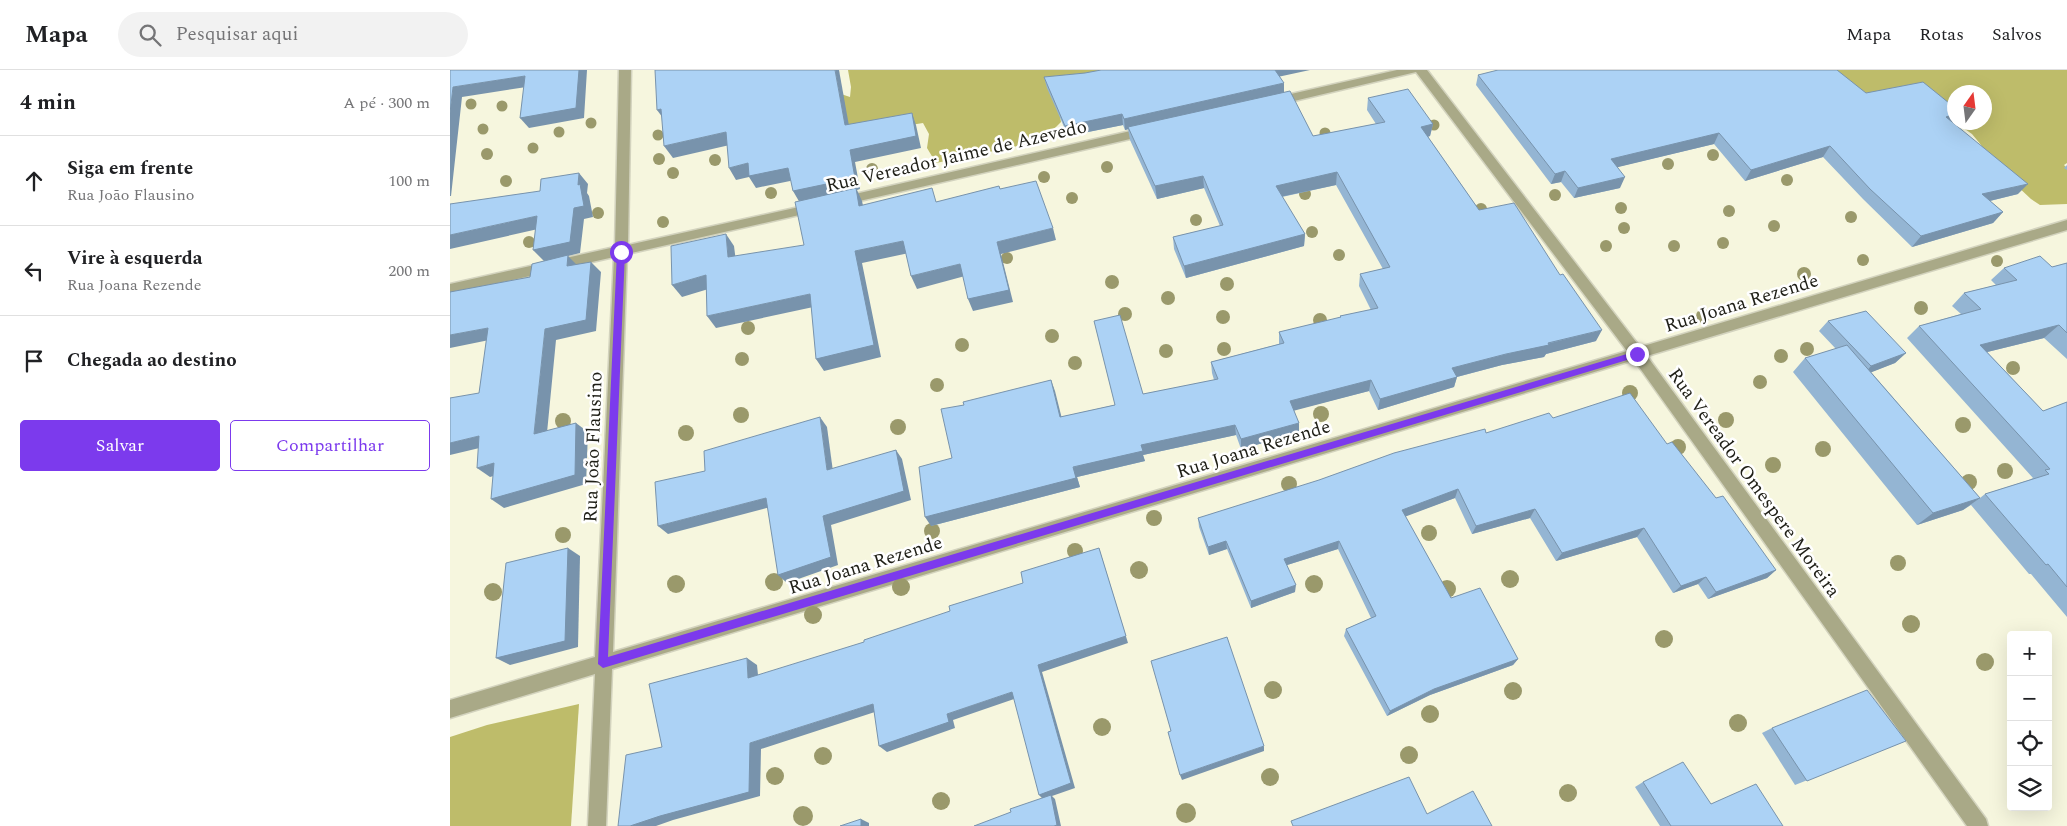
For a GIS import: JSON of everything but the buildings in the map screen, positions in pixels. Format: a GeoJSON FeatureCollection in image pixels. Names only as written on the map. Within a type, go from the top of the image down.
{"type":"FeatureCollection","features":[{"type":"Feature","properties":{"kind":"street","name":"Rua João Flausino"},"geometry":{"type":"LineString","coordinates":[[597,826],[621,252],[625,70]]}},
{"type":"Feature","properties":{"kind":"street"},"geometry":{"type":"LineString","coordinates":[[1258,105],[1412,70]]}},
{"type":"Feature","properties":{"kind":"street","name":"Rua Vereador Omespere Moreira"},"geometry":{"type":"LineString","coordinates":[[1421,70],[1637,354],[1979,826]]}},
{"type":"Feature","properties":{"kind":"street","name":"Rua Vereador Jaime de Azevedo"},"geometry":{"type":"LineString","coordinates":[[450,289],[621,252],[1161,128]]}},
{"type":"Feature","properties":{"kind":"street","name":"Rua Joana Rezende"},"geometry":{"type":"LineString","coordinates":[[450,709],[2067,225]]}},
{"type":"Feature","properties":{"kind":"shaded area"},"geometry":{"type":"Polygon","coordinates":[[[848,70],[1131,70],[1058,102],[1061,122],[1042,141],[936,163],[927,148],[929,134],[923,123],[886,129],[852,131],[814,93],[835,92],[850,97],[851,87],[848,70]]]}},
{"type":"Feature","properties":{"kind":"shaded area"},"geometry":{"type":"Polygon","coordinates":[[[1821,70],[2067,70],[2067,163],[2064,165],[2067,168],[2067,204],[2040,205],[2031,199],[1985,156],[1981,145],[1966,130],[1992,130],[1992,85],[1947,85],[1947,114],[1923,92],[1867,100],[1821,70]]]}},
{"type":"Feature","properties":{"kind":"shaded area"},"geometry":{"type":"Polygon","coordinates":[[[579,704],[571,826],[450,826],[450,737],[487,725],[579,704]]]}},
{"type":"Feature","properties":{"kind":"route"},"geometry":{"type":"LineString","coordinates":[[621,252],[603,664],[1637,354]]}}]}
